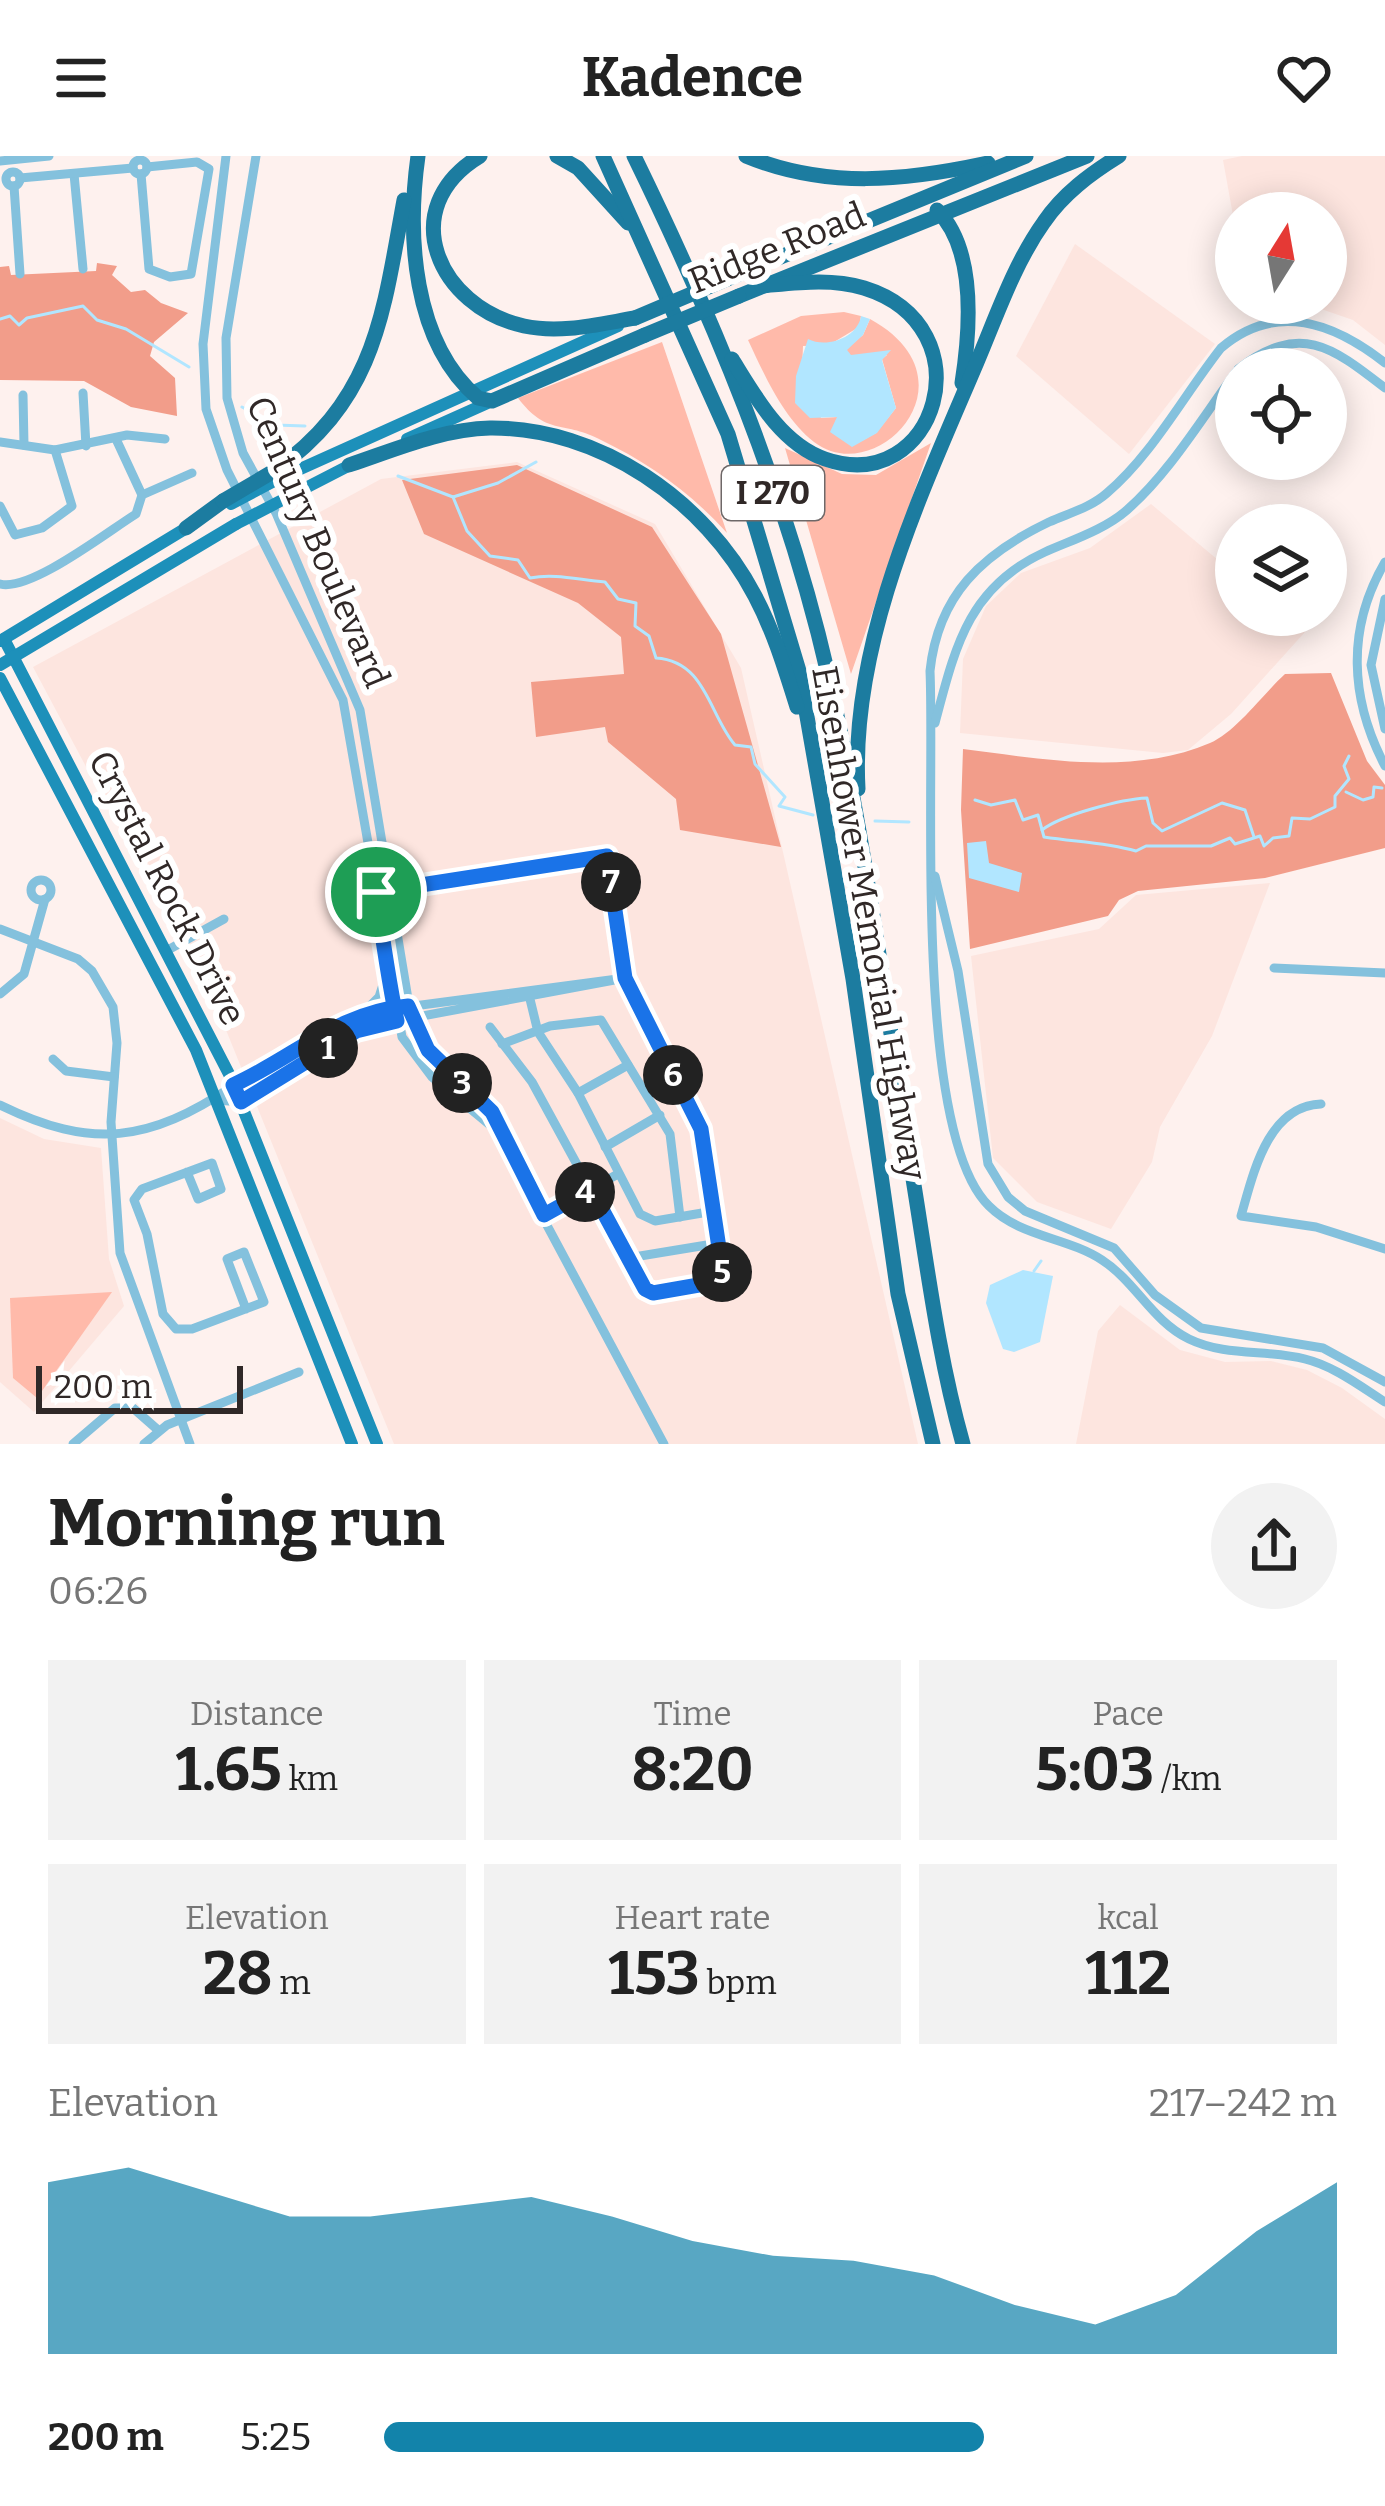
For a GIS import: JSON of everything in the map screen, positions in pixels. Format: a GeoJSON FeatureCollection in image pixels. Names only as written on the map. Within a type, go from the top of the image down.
{"type":"FeatureCollection","features":[{"type":"Feature","properties":{"kind":"highway"},"geometry":{"type":"LineString","coordinates":[[415,156],[411,202],[418,278],[435,333],[468,390],[492,401]]}},
{"type":"Feature","properties":{"kind":"highway"},"geometry":{"type":"LineString","coordinates":[[186,528],[276,475],[332,421],[372,352],[415,156]]}},
{"type":"Feature","properties":{"kind":"highway"},"geometry":{"type":"LineString","coordinates":[[481,156],[446,190],[434,222],[439,263],[459,291],[493,315],[524,326],[568,329],[635,319]]}},
{"type":"Feature","properties":{"kind":"highway"},"geometry":{"type":"LineString","coordinates":[[557,156],[605,194],[666,286]]}},
{"type":"Feature","properties":{"kind":"highway","name":"Eisenhower Memorial Highway"},"geometry":{"type":"LineString","coordinates":[[603,156],[666,286],[728,434],[799,671],[821,785],[898,1294],[931,1441]]}},
{"type":"Feature","properties":{"kind":"highway","name":"Eisenhower Memorial Highway"},"geometry":{"type":"LineString","coordinates":[[634,156],[716,334],[782,517],[827,671],[861,846],[927,1282],[966,1444]]}},
{"type":"Feature","properties":{"kind":"highway"},"geometry":{"type":"LineString","coordinates":[[746,156],[824,178],[868,180],[912,179],[1023,156]]}},
{"type":"Feature","properties":{"kind":"highway","name":"Ridge Road"},"geometry":{"type":"LineString","coordinates":[[635,319],[1023,156]]}},
{"type":"Feature","properties":{"kind":"highway","name":"Ridge Road"},"geometry":{"type":"LineString","coordinates":[[492,401],[645,334],[1087,156]]}},
{"type":"Feature","properties":{"kind":"highway"},"geometry":{"type":"LineString","coordinates":[[861,846],[856,752],[868,662],[953,418],[1025,250],[1068,193],[1118,156]]}},
{"type":"Feature","properties":{"kind":"highway"},"geometry":{"type":"LineString","coordinates":[[919,200],[942,214],[966,283],[969,330],[953,418]]}},
{"type":"Feature","properties":{"kind":"highway"},"geometry":{"type":"LineString","coordinates":[[716,334],[777,425],[822,459],[872,462],[917,435],[928,422],[939,381],[935,353],[909,312],[862,287],[828,282],[762,286]]}},
{"type":"Feature","properties":{"kind":"highway"},"geometry":{"type":"LineString","coordinates":[[349,465],[439,436],[489,428],[567,437],[650,479],[712,537],[753,591],[771,628],[821,785]]}},
{"type":"Feature","properties":{"kind":"main road","name":"Ridge Road"},"geometry":{"type":"LineString","coordinates":[[276,475],[635,319]]}},
{"type":"Feature","properties":{"kind":"main road"},"geometry":{"type":"LineString","coordinates":[[0,665],[236,524],[349,465],[492,401]]}},
{"type":"Feature","properties":{"kind":"main road"},"geometry":{"type":"LineString","coordinates":[[1,634],[27,624],[186,528]]}},
{"type":"Feature","properties":{"kind":"main road","name":"Crystal Rock Drive"},"geometry":{"type":"LineString","coordinates":[[1,634],[241,1102],[377,1444]]}},
{"type":"Feature","properties":{"kind":"main road","name":"Crystal Rock Drive"},"geometry":{"type":"LineString","coordinates":[[0,678],[157,968],[217,1100],[352,1444]]}},
{"type":"Feature","properties":{"kind":"street"},"geometry":{"type":"LineString","coordinates":[[10,170],[49,156]]}},
{"type":"Feature","properties":{"kind":"street","name":"Century Boulevard"},"geometry":{"type":"LineString","coordinates":[[226,156],[203,344],[206,409],[226,470],[343,700],[397,1021],[416,1059],[432,1077],[496,1130]]}},
{"type":"Feature","properties":{"kind":"street","name":"Century Boulevard"},"geometry":{"type":"LineString","coordinates":[[256,156],[226,338],[226,398],[243,453],[276,513],[360,710],[409,1012],[428,1050],[492,1112],[496,1130],[664,1444]]}},
{"type":"Feature","properties":{"kind":"street"},"geometry":{"type":"LineString","coordinates":[[10,170],[74,174],[140,165],[197,162],[209,169],[191,274],[170,277],[148,269],[140,165]]}},
{"type":"Feature","properties":{"kind":"street"},"geometry":{"type":"LineString","coordinates":[[10,170],[20,274]]}},
{"type":"Feature","properties":{"kind":"street"},"geometry":{"type":"LineString","coordinates":[[74,174],[83,269]]}},
{"type":"Feature","properties":{"kind":"street"},"geometry":{"type":"LineString","coordinates":[[1385,363],[1339,329],[1315,323],[1268,321],[1231,340],[1105,495],[1009,542],[972,570],[954,592],[933,639],[929,953],[959,1159],[976,1192],[1008,1222],[1104,1261],[1144,1306],[1190,1340],[1216,1349],[1307,1359],[1385,1402]]}},
{"type":"Feature","properties":{"kind":"street"},"geometry":{"type":"LineString","coordinates":[[1270,348],[1312,344],[1328,348]]}},
{"type":"Feature","properties":{"kind":"street"},"geometry":{"type":"LineString","coordinates":[[1347,361],[1385,388]]}},
{"type":"Feature","properties":{"kind":"street"},"geometry":{"type":"LineString","coordinates":[[83,393],[86,446]]}},
{"type":"Feature","properties":{"kind":"street"},"geometry":{"type":"LineString","coordinates":[[23,395],[24,446]]}},
{"type":"Feature","properties":{"kind":"street"},"geometry":{"type":"LineString","coordinates":[[933,734],[946,673],[973,607],[1014,568],[1124,513],[1161,474],[1215,400]]}},
{"type":"Feature","properties":{"kind":"street"},"geometry":{"type":"LineString","coordinates":[[0,442],[55,451],[137,434],[165,439]]}},
{"type":"Feature","properties":{"kind":"street"},"geometry":{"type":"LineString","coordinates":[[0,584],[22,585],[136,514],[142,495],[116,439]]}},
{"type":"Feature","properties":{"kind":"street"},"geometry":{"type":"LineString","coordinates":[[0,506],[15,535],[42,528],[72,506],[55,451]]}},
{"type":"Feature","properties":{"kind":"street"},"geometry":{"type":"LineString","coordinates":[[142,495],[192,473]]}},
{"type":"Feature","properties":{"kind":"street"},"geometry":{"type":"LineString","coordinates":[[1385,562],[1363,610],[1355,664],[1363,712],[1385,766]]}},
{"type":"Feature","properties":{"kind":"street"},"geometry":{"type":"LineString","coordinates":[[1385,599],[1371,664],[1385,729]]}},
{"type":"Feature","properties":{"kind":"street"},"geometry":{"type":"LineString","coordinates":[[376,892],[607,856],[625,978],[701,1129],[719,1243],[722,1276],[716,1282],[653,1293],[628,1258],[532,1082],[490,1027]]}},
{"type":"Feature","properties":{"kind":"street"},"geometry":{"type":"LineString","coordinates":[[933,871],[958,971],[988,1164],[1008,1197],[1025,1211],[1114,1248],[1178,1316],[1201,1328],[1323,1348],[1385,1382]]}},
{"type":"Feature","properties":{"kind":"street"},"geometry":{"type":"LineString","coordinates":[[0,994],[24,974],[45,899]]}},
{"type":"Feature","properties":{"kind":"street"},"geometry":{"type":"LineString","coordinates":[[166,951],[224,920]]}},
{"type":"Feature","properties":{"kind":"street"},"geometry":{"type":"LineString","coordinates":[[0,929],[78,959],[105,988],[117,1026],[112,1135],[120,1253],[190,1444]]}},
{"type":"Feature","properties":{"kind":"street"},"geometry":{"type":"LineString","coordinates":[[1274,968],[1385,973]]}},
{"type":"Feature","properties":{"kind":"street"},"geometry":{"type":"LineString","coordinates":[[0,1106],[53,1129],[112,1135],[162,1126],[217,1100],[233,1085],[361,1013],[380,998],[387,970]]}},
{"type":"Feature","properties":{"kind":"street"},"geometry":{"type":"LineString","coordinates":[[361,1013],[394,1008],[409,1012],[625,978]]}},
{"type":"Feature","properties":{"kind":"street"},"geometry":{"type":"LineString","coordinates":[[529,994],[538,1032],[578,1094],[617,1174],[646,1219],[714,1211]]}},
{"type":"Feature","properties":{"kind":"street"},"geometry":{"type":"LineString","coordinates":[[217,1100],[241,1102],[356,1031],[397,1021],[409,1012]]}},
{"type":"Feature","properties":{"kind":"street"},"geometry":{"type":"LineString","coordinates":[[502,1044],[602,1020],[660,1115],[674,1150],[680,1217]]}},
{"type":"Feature","properties":{"kind":"street"},"geometry":{"type":"LineString","coordinates":[[53,1059],[65,1071],[114,1077]]}},
{"type":"Feature","properties":{"kind":"street"},"geometry":{"type":"LineString","coordinates":[[578,1094],[628,1065]]}},
{"type":"Feature","properties":{"kind":"street"},"geometry":{"type":"LineString","coordinates":[[1321,1104],[1300,1108],[1272,1134],[1256,1165],[1241,1216],[1316,1227],[1385,1249]]}},
{"type":"Feature","properties":{"kind":"street"},"geometry":{"type":"LineString","coordinates":[[605,1147],[660,1115]]}},
{"type":"Feature","properties":{"kind":"street"},"geometry":{"type":"LineString","coordinates":[[188,1172],[136,1194],[163,1314],[170,1326],[192,1329],[246,1309],[264,1302],[244,1252],[227,1258],[246,1309]]}},
{"type":"Feature","properties":{"kind":"street"},"geometry":{"type":"LineString","coordinates":[[544,1215],[617,1174]]}},
{"type":"Feature","properties":{"kind":"street"},"geometry":{"type":"LineString","coordinates":[[628,1258],[719,1243]]}},
{"type":"Feature","properties":{"kind":"street"},"geometry":{"type":"LineString","coordinates":[[120,1253],[149,1248]]}},
{"type":"Feature","properties":{"kind":"street"},"geometry":{"type":"LineString","coordinates":[[144,1444],[158,1430],[181,1419],[299,1372]]}},
{"type":"Feature","properties":{"kind":"street"},"geometry":{"type":"LineString","coordinates":[[73,1444],[115,1408],[133,1408],[158,1430]]}},
{"type":"Feature","properties":{"kind":"shaded area"},"geometry":{"type":"Polygon","coordinates":[[[1385,156],[1385,345],[1347,318],[1347,192],[1229,192],[1223,160],[1385,156]]]}},
{"type":"Feature","properties":{"kind":"shaded area"},"geometry":{"type":"Polygon","coordinates":[[[1075,244],[1215,344],[1129,454],[1016,356],[1075,244]]]}},
{"type":"Feature","properties":{"kind":"shaded area"},"geometry":{"type":"Polygon","coordinates":[[[97,263],[117,266],[112,275],[131,292],[145,290],[161,303],[188,313],[154,342],[150,356],[175,378],[177,416],[131,407],[84,381],[0,380],[0,267],[9,266],[11,275],[96,271],[97,263]]]}},
{"type":"Feature","properties":{"kind":"shaded area"},"geometry":{"type":"Polygon","coordinates":[[[844,312],[861,316],[859,327],[829,345],[803,346],[802,370],[821,418],[838,417],[835,422],[852,446],[876,433],[896,408],[882,359],[887,355],[850,355],[846,349],[863,335],[870,319],[902,344],[917,371],[917,397],[907,421],[888,440],[865,452],[839,453],[803,432],[775,395],[748,340],[801,316],[844,312]]]}},
{"type":"Feature","properties":{"kind":"shaded area"},"geometry":{"type":"Polygon","coordinates":[[[662,342],[727,533],[652,468],[586,433],[546,423],[518,398],[662,342]]]}},
{"type":"Feature","properties":{"kind":"shaded area"},"geometry":{"type":"Polygon","coordinates":[[[931,443],[851,674],[785,448],[842,474],[876,475],[931,443]]]}},
{"type":"Feature","properties":{"kind":"shaded area"},"geometry":{"type":"Polygon","coordinates":[[[517,462],[655,524],[741,668],[918,1444],[394,1444],[226,1030],[33,667],[381,479],[517,462]]]}},
{"type":"Feature","properties":{"kind":"shaded area"},"geometry":{"type":"Polygon","coordinates":[[[517,465],[652,527],[721,634],[781,847],[680,830],[676,799],[608,742],[605,727],[536,737],[531,682],[624,674],[621,637],[578,603],[424,534],[402,480],[517,465]]]}},
{"type":"Feature","properties":{"kind":"shaded area"},"geometry":{"type":"Polygon","coordinates":[[[1151,504],[1215,557],[1215,636],[1301,636],[1231,714],[1188,750],[1163,753],[960,733],[963,659],[986,606],[1021,573],[1090,548],[1151,504]]]}},
{"type":"Feature","properties":{"kind":"shaded area"},"geometry":{"type":"Polygon","coordinates":[[[1331,673],[1367,761],[1385,785],[1385,848],[1265,878],[1138,891],[1119,900],[1108,916],[970,949],[961,810],[963,749],[1088,762],[1181,753],[1230,730],[1285,674],[1331,673]]]}},
{"type":"Feature","properties":{"kind":"shaded area"},"geometry":{"type":"Polygon","coordinates":[[[1270,883],[1212,1036],[1160,1127],[1152,1162],[1111,1229],[1037,1202],[993,1158],[971,956],[1099,929],[1136,895],[1270,883]]]}},
{"type":"Feature","properties":{"kind":"shaded area"},"geometry":{"type":"Polygon","coordinates":[[[0,1118],[44,1139],[101,1148],[109,1259],[124,1306],[34,1412],[0,1382],[0,1118]]]}},
{"type":"Feature","properties":{"kind":"shaded area"},"geometry":{"type":"Polygon","coordinates":[[[112,1292],[37,1398],[13,1378],[10,1298],[112,1292]]]}},
{"type":"Feature","properties":{"kind":"shaded area"},"geometry":{"type":"Polygon","coordinates":[[[1120,1305],[1180,1350],[1225,1362],[1271,1361],[1307,1370],[1342,1388],[1385,1419],[1385,1444],[1076,1444],[1098,1331],[1120,1305]]]}},
{"type":"Feature","properties":{"kind":"water"},"geometry":{"type":"Polygon","coordinates":[[[861,316],[870,319],[863,335],[847,350],[851,355],[891,350],[882,360],[896,408],[877,433],[852,447],[830,432],[837,417],[810,418],[795,403],[796,376],[808,339],[824,343],[840,339],[854,330],[861,316]]]}},
{"type":"Feature","properties":{"kind":"water"},"geometry":{"type":"Polygon","coordinates":[[[986,841],[989,863],[1022,873],[1019,892],[969,878],[967,843],[986,841]]]}},
{"type":"Feature","properties":{"kind":"water"},"geometry":{"type":"Polygon","coordinates":[[[1023,1270],[1053,1276],[1040,1342],[1014,1352],[1003,1349],[986,1303],[990,1285],[1023,1270]]]}},
{"type":"Feature","properties":{"kind":"waterway"},"geometry":{"type":"LineString","coordinates":[[0,319],[10,316],[19,325],[27,318],[83,306],[97,320],[126,329],[189,367]]}},
{"type":"Feature","properties":{"kind":"waterway"},"geometry":{"type":"LineString","coordinates":[[242,407],[275,425],[305,426]]}},
{"type":"Feature","properties":{"kind":"waterway"},"geometry":{"type":"LineString","coordinates":[[453,497],[498,483],[536,462]]}},
{"type":"Feature","properties":{"kind":"waterway"},"geometry":{"type":"LineString","coordinates":[[398,476],[453,497],[467,531],[490,556],[518,560],[530,578],[605,582],[618,599],[636,603],[635,626],[649,636],[656,658],[673,661],[696,679],[735,745],[751,747],[755,764],[785,797],[779,806],[813,815]]}},
{"type":"Feature","properties":{"kind":"waterway"},"geometry":{"type":"LineString","coordinates":[[975,800],[991,805],[1015,800],[1023,820],[1038,815],[1044,837],[1136,851],[1146,846],[1211,846],[1230,838],[1235,844],[1260,836],[1264,846],[1273,838],[1289,836],[1292,818],[1310,819],[1335,807],[1335,796],[1349,779],[1344,766],[1349,756]]}},
{"type":"Feature","properties":{"kind":"waterway"},"geometry":{"type":"LineString","coordinates":[[1346,792],[1363,800],[1373,797],[1374,787],[1382,788]]}},
{"type":"Feature","properties":{"kind":"waterway"},"geometry":{"type":"LineString","coordinates":[[1042,830],[1092,809],[1147,798],[1153,823],[1162,831],[1222,803],[1245,810],[1254,837]]}},
{"type":"Feature","properties":{"kind":"waterway"},"geometry":{"type":"LineString","coordinates":[[875,821],[909,822]]}},
{"type":"Feature","properties":{"kind":"waterway"},"geometry":{"type":"LineString","coordinates":[[1034,1271],[1041,1261]]}},
{"type":"Feature","properties":{"kind":"route"},"geometry":{"type":"LineString","coordinates":[[376,892],[387,970],[394,1008],[397,1021],[356,1031],[241,1102],[233,1085],[264,1071],[336,1023],[361,1013],[394,1008],[408,1006],[428,1050],[492,1112],[496,1130],[544,1215],[591,1189],[645,1289],[653,1293],[716,1282],[722,1276],[721,1261],[701,1129],[635,1007],[625,978],[607,856],[376,892]]}}]}
